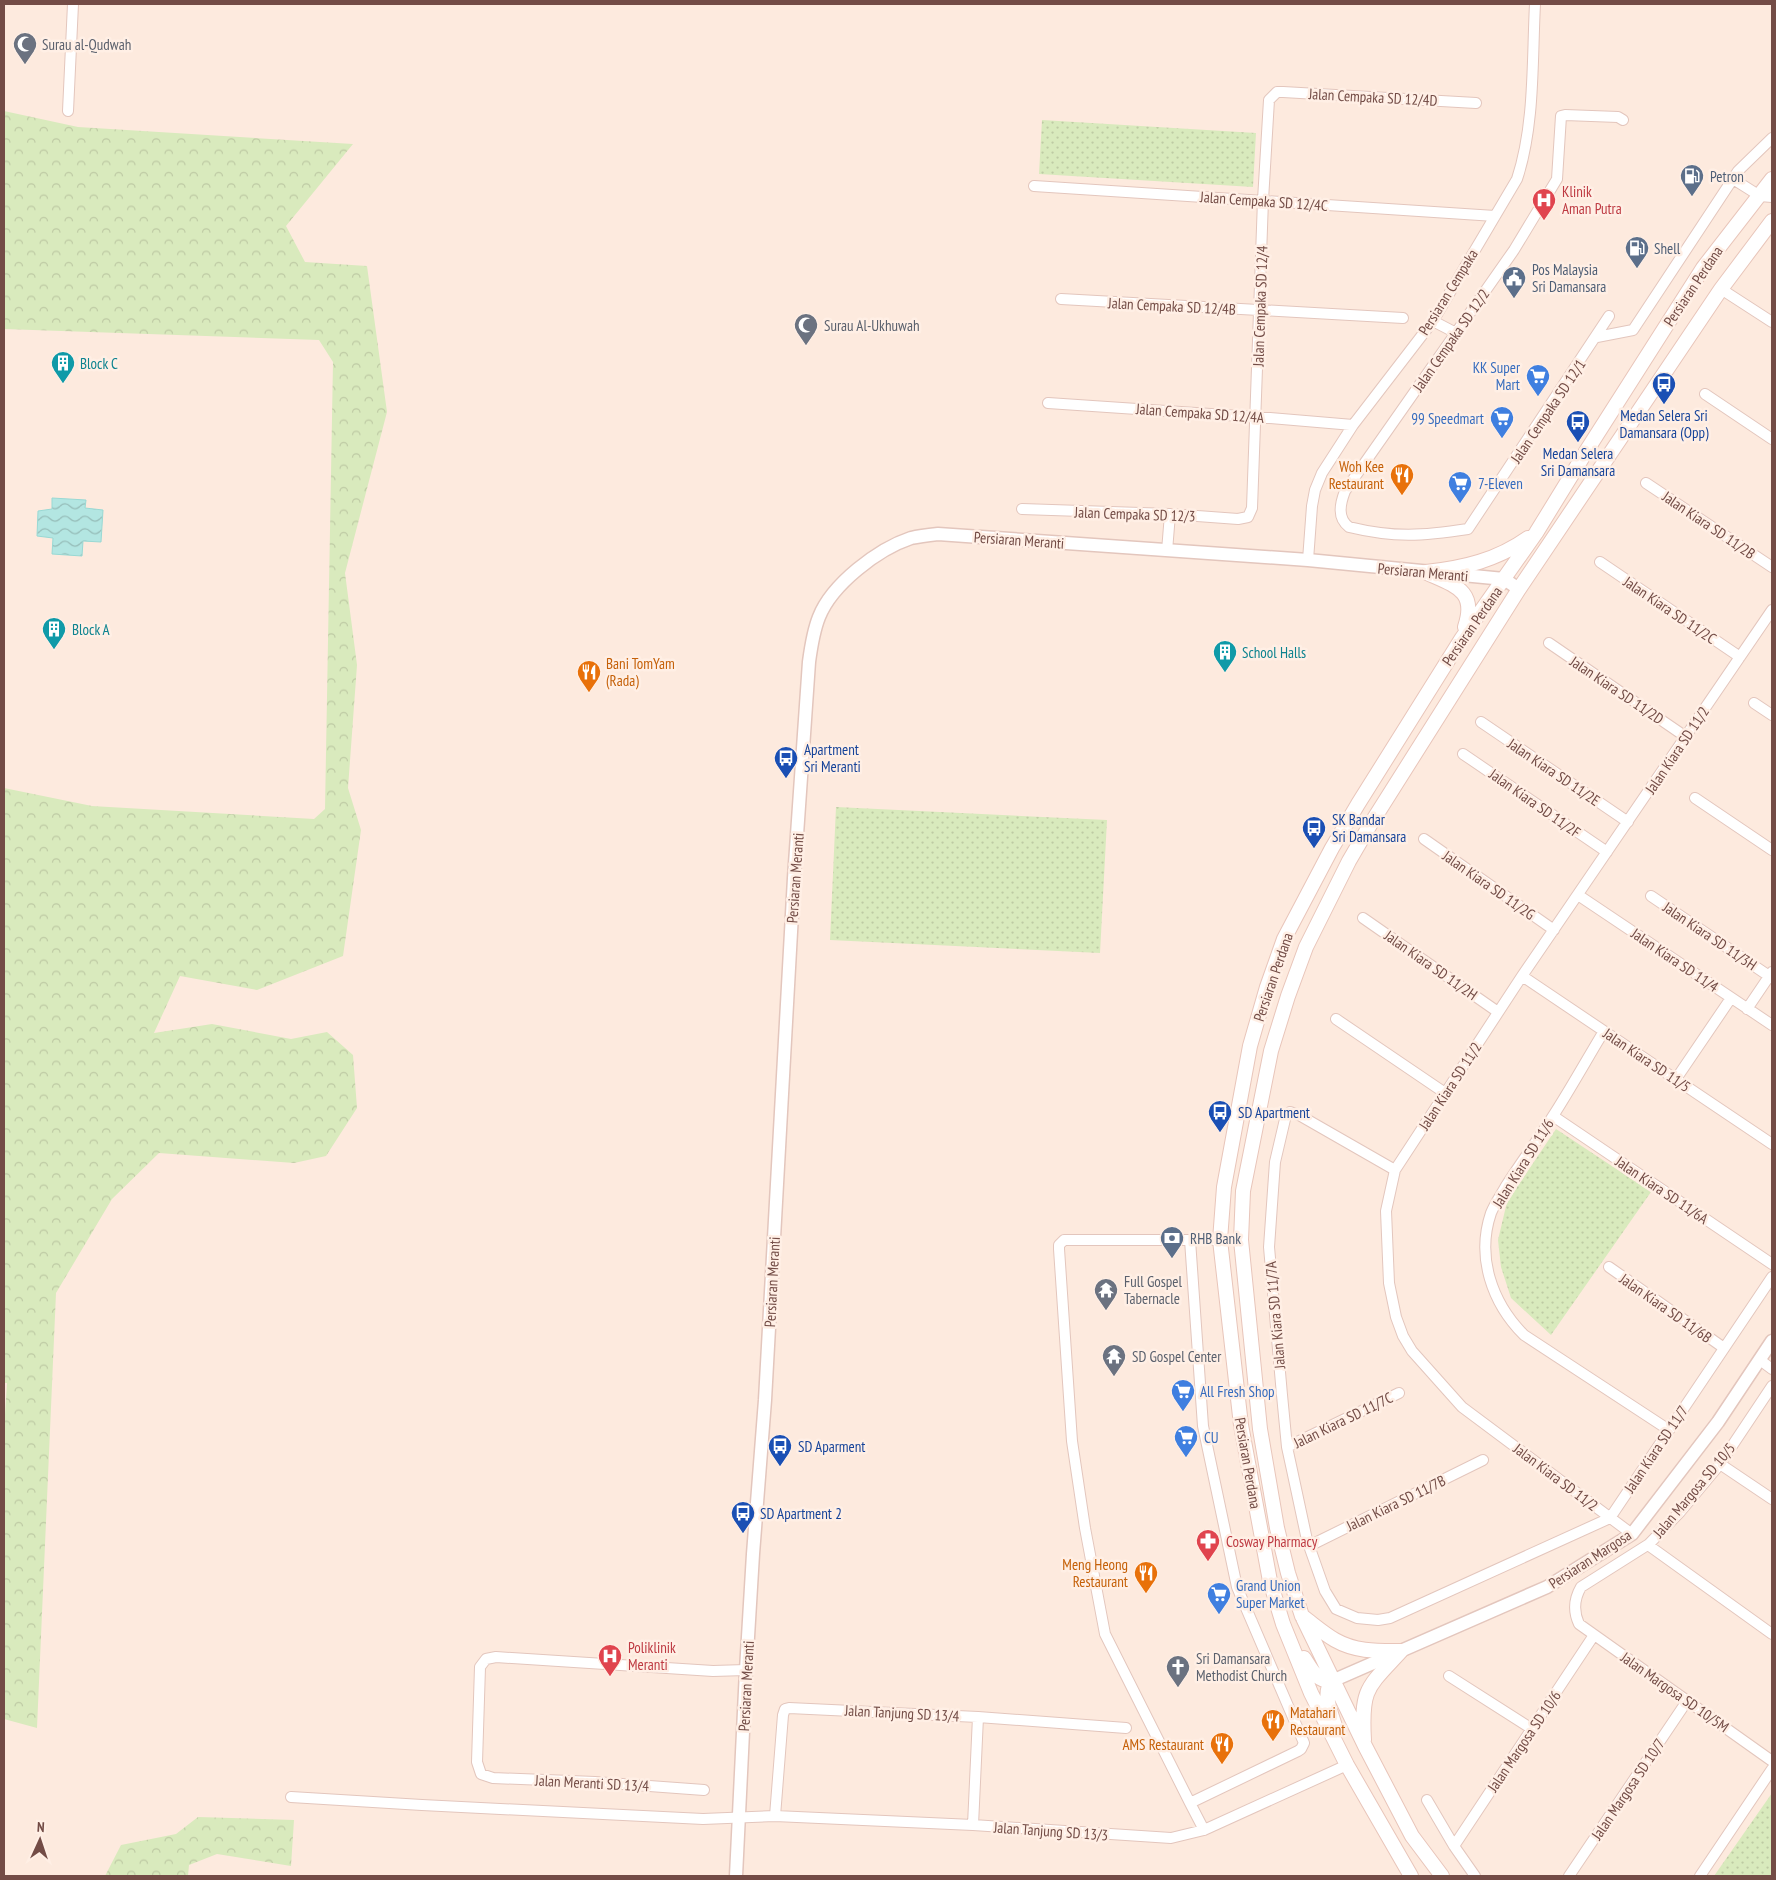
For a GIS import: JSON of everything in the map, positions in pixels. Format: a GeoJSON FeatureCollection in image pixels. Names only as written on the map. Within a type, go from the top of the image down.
{"type":"FeatureCollection","features":[{"type":"Feature","properties":{"kind":"main road","name":"Persiaran Perdana"},"geometry":{"type":"LineString","coordinates":[[1412,1876],[1400,1860],[1347,1765],[1342,1751],[1311,1693],[1283,1624],[1270,1580],[1240,1425],[1220,1240],[1224,1187],[1250,1046],[1266,986],[1284,939],[1332,848],[1462,638],[1536,533],[1586,450],[1703,268],[1766,196],[1772,179]]}},
{"type":"Feature","properties":{"kind":"main road","name":"Persiaran Perdana"},"geometry":{"type":"LineString","coordinates":[[1442,1876],[1412,1836],[1332,1681],[1302,1616],[1288,1573],[1277,1528],[1260,1429],[1241,1240],[1244,1190],[1271,1051],[1306,947],[1349,861],[1520,589],[1721,289],[1772,221]]}},
{"type":"Feature","properties":{"kind":"main road"},"geometry":{"type":"LineString","coordinates":[[1426,572],[1455,569],[1478,563],[1514,548],[1536,533]]}},
{"type":"Feature","properties":{"kind":"main road"},"geometry":{"type":"LineString","coordinates":[[1426,572],[1463,591],[1470,604],[1469,615],[1462,638]]}},
{"type":"Feature","properties":{"kind":"main road"},"geometry":{"type":"LineString","coordinates":[[1302,1616],[1334,1640],[1350,1648],[1368,1651],[1401,1651]]}},
{"type":"Feature","properties":{"kind":"main road"},"geometry":{"type":"LineString","coordinates":[[1283,1624],[1313,1672],[1322,1680],[1332,1681],[1329,1685],[1327,1697],[1342,1751]]}},
{"type":"Feature","properties":{"kind":"main road"},"geometry":{"type":"LineString","coordinates":[[1365,1746],[1364,1698],[1371,1684],[1401,1651]]}},
{"type":"Feature","properties":{"kind":"street"},"geometry":{"type":"LineString","coordinates":[[68,111],[73,4]]}},
{"type":"Feature","properties":{"kind":"street","name":"Persiaran Cempaka"},"geometry":{"type":"LineString","coordinates":[[1308,560],[1312,506],[1315,490],[1322,473],[1353,425],[1433,321],[1517,178],[1524,158],[1528,136],[1535,4]]}},
{"type":"Feature","properties":{"kind":"street","name":"Jalan Cempaka SD 12/4D"},"geometry":{"type":"LineString","coordinates":[[1272,96],[1276,92],[1283,92],[1476,104]]}},
{"type":"Feature","properties":{"kind":"street","name":"Jalan Cempaka SD 12/4"},"geometry":{"type":"LineString","coordinates":[[1248,517],[1252,508],[1263,200],[1268,106],[1272,96]]}},
{"type":"Feature","properties":{"kind":"street","name":"Jalan Cempaka SD 12/2"},"geometry":{"type":"LineString","coordinates":[[1468,530],[1426,536],[1400,536],[1349,527],[1343,522],[1340,513],[1341,501],[1345,491],[1514,250],[1558,179],[1561,116],[1600,116],[1623,120]]}},
{"type":"Feature","properties":{"kind":"street"},"geometry":{"type":"LineString","coordinates":[[1597,337],[1633,330],[1738,171],[1772,138]]}},
{"type":"Feature","properties":{"kind":"street"},"geometry":{"type":"LineString","coordinates":[[1733,179],[1766,196]]}},
{"type":"Feature","properties":{"kind":"street","name":"Jalan Cempaka SD 12/4C"},"geometry":{"type":"LineString","coordinates":[[1034,186],[1495,216]]}},
{"type":"Feature","properties":{"kind":"street"},"geometry":{"type":"LineString","coordinates":[[1721,289],[1772,322]]}},
{"type":"Feature","properties":{"kind":"street","name":"Jalan Cempaka SD 12/4B"},"geometry":{"type":"LineString","coordinates":[[1062,299],[1403,318]]}},
{"type":"Feature","properties":{"kind":"street","name":"Jalan Cempaka SD 12/1"},"geometry":{"type":"LineString","coordinates":[[1468,530],[1597,337],[1609,316]]}},
{"type":"Feature","properties":{"kind":"street"},"geometry":{"type":"LineString","coordinates":[[1433,321],[1456,333]]}},
{"type":"Feature","properties":{"kind":"street"},"geometry":{"type":"LineString","coordinates":[[1705,394],[1772,439]]}},
{"type":"Feature","properties":{"kind":"street","name":"Jalan Cempaka SD 12/4A"},"geometry":{"type":"LineString","coordinates":[[1048,403],[1353,425]]}},
{"type":"Feature","properties":{"kind":"street","name":"Jalan Kiara SD 11/2B"},"geometry":{"type":"LineString","coordinates":[[1646,483],[1772,567]]}},
{"type":"Feature","properties":{"kind":"street","name":"Jalan Cempaka SD 12/3"},"geometry":{"type":"LineString","coordinates":[[1022,509],[1170,514],[1238,519],[1248,517]]}},
{"type":"Feature","properties":{"kind":"street"},"geometry":{"type":"LineString","coordinates":[[1167,551],[1170,514]]}},
{"type":"Feature","properties":{"kind":"street","name":"Persiaran Meranti"},"geometry":{"type":"LineString","coordinates":[[736,1876],[753,1554],[766,1400],[794,878],[809,662],[812,638],[820,615],[847,579],[868,561],[888,548],[912,538],[938,534],[1308,560],[1504,579],[1520,589]]}},
{"type":"Feature","properties":{"kind":"street","name":"Jalan Kiara SD 11/2C"},"geometry":{"type":"LineString","coordinates":[[1600,562],[1740,657]]}},
{"type":"Feature","properties":{"kind":"street","name":"Jalan Kiara SD 11/2"},"geometry":{"type":"LineString","coordinates":[[1632,1534],[1462,1407],[1412,1351],[1403,1336],[1396,1317],[1388,1283],[1386,1211],[1395,1170],[1522,976],[1772,610]]}},
{"type":"Feature","properties":{"kind":"street","name":"Jalan Kiara SD 11/2D"},"geometry":{"type":"LineString","coordinates":[[1549,644],[1686,737]]}},
{"type":"Feature","properties":{"kind":"street"},"geometry":{"type":"LineString","coordinates":[[1754,703],[1772,715]]}},
{"type":"Feature","properties":{"kind":"street","name":"Jalan Kiara SD 11/2E"},"geometry":{"type":"LineString","coordinates":[[1481,722],[1628,822]]}},
{"type":"Feature","properties":{"kind":"street","name":"Jalan Kiara SD 11/2F"},"geometry":{"type":"LineString","coordinates":[[1463,754],[1607,852]]}},
{"type":"Feature","properties":{"kind":"street"},"geometry":{"type":"LineString","coordinates":[[1695,798],[1772,850]]}},
{"type":"Feature","properties":{"kind":"street","name":"Jalan Kiara SD 11/2G"},"geometry":{"type":"LineString","coordinates":[[1424,840],[1554,930]]}},
{"type":"Feature","properties":{"kind":"street","name":"Jalan Kiara SD 11/4"},"geometry":{"type":"LineString","coordinates":[[1578,895],[1772,1025]]}},
{"type":"Feature","properties":{"kind":"street","name":"Jalan Kiara SD 11/3H"},"geometry":{"type":"LineString","coordinates":[[1651,896],[1771,975]]}},
{"type":"Feature","properties":{"kind":"street","name":"Jalan Kiara SD 11/2H"},"geometry":{"type":"LineString","coordinates":[[1363,918],[1498,1012]]}},
{"type":"Feature","properties":{"kind":"street"},"geometry":{"type":"LineString","coordinates":[[1747,1009],[1771,975]]}},
{"type":"Feature","properties":{"kind":"street","name":"Jalan Kiara SD 11/5"},"geometry":{"type":"LineString","coordinates":[[1522,976],[1772,1144]]}},
{"type":"Feature","properties":{"kind":"street"},"geometry":{"type":"LineString","coordinates":[[1676,1079],[1731,998]]}},
{"type":"Feature","properties":{"kind":"street"},"geometry":{"type":"LineString","coordinates":[[1336,1019],[1446,1093]]}},
{"type":"Feature","properties":{"kind":"street","name":"Jalan Kiara SD 11/6"},"geometry":{"type":"LineString","coordinates":[[1604,1030],[1552,1116],[1518,1165],[1491,1213],[1486,1242],[1486,1262],[1490,1283],[1500,1305],[1510,1321],[1524,1335],[1669,1430]]}},
{"type":"Feature","properties":{"kind":"street","name":"Jalan Kiara SD 11/7A"},"geometry":{"type":"LineString","coordinates":[[1395,1170],[1299,1115],[1290,1112],[1286,1115],[1275,1162],[1269,1247],[1287,1447],[1309,1546],[1325,1591],[1336,1609],[1357,1618],[1378,1620],[1390,1618],[1610,1518]]}},
{"type":"Feature","properties":{"kind":"street","name":"Jalan Kiara SD 11/6A"},"geometry":{"type":"LineString","coordinates":[[1552,1116],[1772,1264]]}},
{"type":"Feature","properties":{"kind":"street"},"geometry":{"type":"LineString","coordinates":[[1204,1830],[1105,1634],[1085,1528],[1072,1441],[1059,1249],[1061,1242],[1068,1240],[1220,1240]]}},
{"type":"Feature","properties":{"kind":"street"},"geometry":{"type":"LineString","coordinates":[[1190,1240],[1203,1426],[1237,1587],[1304,1743],[1298,1751],[1190,1803]]}},
{"type":"Feature","properties":{"kind":"street","name":"Jalan Kiara SD 11/6B"},"geometry":{"type":"LineString","coordinates":[[1609,1267],[1724,1348]]}},
{"type":"Feature","properties":{"kind":"street","name":"Jalan Kiara SD 11/7"},"geometry":{"type":"LineString","coordinates":[[1610,1518],[1772,1277]]}},
{"type":"Feature","properties":{"kind":"street","name":"Persiaran Margosa"},"geometry":{"type":"LineString","coordinates":[[1332,1681],[1547,1588],[1632,1534],[1718,1422],[1772,1341]]}},
{"type":"Feature","properties":{"kind":"street"},"geometry":{"type":"LineString","coordinates":[[1760,1360],[1772,1369]]}},
{"type":"Feature","properties":{"kind":"street","name":"Jalan Margosa SD 10/5"},"geometry":{"type":"LineString","coordinates":[[1578,1624],[1574,1605],[1576,1595],[1582,1587],[1648,1545],[1680,1512],[1720,1464],[1772,1386]]}},
{"type":"Feature","properties":{"kind":"street","name":"Jalan Kiara SD 11/7C"},"geometry":{"type":"LineString","coordinates":[[1287,1447],[1399,1393]]}},
{"type":"Feature","properties":{"kind":"street","name":"Jalan Kiara SD 11/7B"},"geometry":{"type":"LineString","coordinates":[[1309,1546],[1483,1460]]}},
{"type":"Feature","properties":{"kind":"street"},"geometry":{"type":"LineString","coordinates":[[1720,1464],[1772,1499]]}},
{"type":"Feature","properties":{"kind":"street"},"geometry":{"type":"LineString","coordinates":[[1648,1545],[1772,1634]]}},
{"type":"Feature","properties":{"kind":"street","name":"Jalan Margosa SD 10/5M"},"geometry":{"type":"LineString","coordinates":[[1578,1624],[1772,1761]]}},
{"type":"Feature","properties":{"kind":"street","name":"Jalan Margosa SD 10/6"},"geometry":{"type":"LineString","coordinates":[[1454,1846],[1594,1635]]}},
{"type":"Feature","properties":{"kind":"street","name":"Jalan Meranti SD 13/4"},"geometry":{"type":"LineString","coordinates":[[704,1790],[595,1782],[493,1778],[481,1774],[477,1762],[480,1667],[486,1659],[496,1657],[713,1671],[746,1670]]}},
{"type":"Feature","properties":{"kind":"street"},"geometry":{"type":"LineString","coordinates":[[1449,1676],[1532,1729]]}},
{"type":"Feature","properties":{"kind":"street","name":"Jalan Margosa SD 10/7"},"geometry":{"type":"LineString","coordinates":[[1569,1876],[1687,1701]]}},
{"type":"Feature","properties":{"kind":"street","name":"Jalan Tanjung SD 13/4"},"geometry":{"type":"LineString","coordinates":[[774,1816],[783,1715],[788,1708],[978,1717],[1126,1728]]}},
{"type":"Feature","properties":{"kind":"street"},"geometry":{"type":"LineString","coordinates":[[973,1825],[978,1717]]}},
{"type":"Feature","properties":{"kind":"street","name":"Jalan Tanjung SD 13/3"},"geometry":{"type":"LineString","coordinates":[[291,1797],[694,1818],[774,1816],[973,1825],[1158,1838],[1183,1836],[1204,1830],[1347,1765]]}},
{"type":"Feature","properties":{"kind":"street"},"geometry":{"type":"LineString","coordinates":[[1700,1876],[1772,1769]]}},
{"type":"Feature","properties":{"kind":"street"},"geometry":{"type":"LineString","coordinates":[[1426,1800],[1475,1876]]}},
{"type":"Feature","properties":{"kind":"green space"},"geometry":{"type":"Polygon","coordinates":[[[4,111],[78,127],[353,144],[286,226],[305,262],[367,266],[387,412],[345,573],[357,665],[348,788],[361,830],[343,956],[257,990],[180,976],[154,1033],[212,1024],[291,1039],[327,1032],[353,1055],[357,1108],[326,1156],[294,1163],[159,1153],[112,1199],[56,1293],[37,1728],[4,1719],[4,1430],[7,1383],[4,1383],[4,788],[92,806],[314,819],[325,809],[333,362],[319,340],[4,329],[4,111]]]}},
{"type":"Feature","properties":{"kind":"green space"},"geometry":{"type":"Polygon","coordinates":[[[1042,120],[1256,133],[1253,187],[1039,174],[1042,120]]]}},
{"type":"Feature","properties":{"kind":"green space"},"geometry":{"type":"Polygon","coordinates":[[[836,807],[1107,820],[1100,953],[830,940],[836,807]]]}},
{"type":"Feature","properties":{"kind":"green space"},"geometry":{"type":"Polygon","coordinates":[[[1556,1129],[1651,1192],[1551,1335],[1511,1298],[1501,1267],[1498,1240],[1507,1202],[1556,1129]]]}},
{"type":"Feature","properties":{"kind":"green space"},"geometry":{"type":"Polygon","coordinates":[[[1772,1793],[1772,1876],[1714,1876],[1772,1793]]]}},
{"type":"Feature","properties":{"kind":"green space"},"geometry":{"type":"Polygon","coordinates":[[[198,1817],[294,1820],[291,1866],[217,1854],[189,1865],[188,1876],[105,1876],[121,1845],[176,1834],[198,1817]]]}},
{"type":"Feature","properties":{"kind":"water"},"geometry":{"type":"Polygon","coordinates":[[[52,498],[86,500],[85,508],[103,510],[101,542],[83,541],[82,556],[52,554],[53,538],[37,536],[38,511],[52,509],[52,498]]]}},
{"type":"Feature","properties":{"kind":"place","name":"Surau al-Qudwah"},"geometry":{"type":"Point","coordinates":[25,65]}},
{"type":"Feature","properties":{"kind":"place","name":"Petron"},"geometry":{"type":"Point","coordinates":[1692,197]}},
{"type":"Feature","properties":{"kind":"place","name":"Klinik Aman Putra"},"geometry":{"type":"Point","coordinates":[1544,221]}},
{"type":"Feature","properties":{"kind":"place","name":"Shell"},"geometry":{"type":"Point","coordinates":[1637,269]}},
{"type":"Feature","properties":{"kind":"place","name":"Pos Malaysia Sri Damansara"},"geometry":{"type":"Point","coordinates":[1514,299]}},
{"type":"Feature","properties":{"kind":"place","name":"Surau Al-Ukhuwah"},"geometry":{"type":"Point","coordinates":[806,346]}},
{"type":"Feature","properties":{"kind":"place","name":"Block C"},"geometry":{"type":"Point","coordinates":[63,384]}},
{"type":"Feature","properties":{"kind":"place","name":"KK Super Mart"},"geometry":{"type":"Point","coordinates":[1538,397]}},
{"type":"Feature","properties":{"kind":"place","name":"Medan Selera Sri Damansara (Opp)"},"geometry":{"type":"Point","coordinates":[1664,405]}},
{"type":"Feature","properties":{"kind":"place","name":"99 Speedmart"},"geometry":{"type":"Point","coordinates":[1502,439]}},
{"type":"Feature","properties":{"kind":"place","name":"Medan Selera Sri Damansara"},"geometry":{"type":"Point","coordinates":[1578,443]}},
{"type":"Feature","properties":{"kind":"place","name":"Woh Kee Restaurant"},"geometry":{"type":"Point","coordinates":[1402,496]}},
{"type":"Feature","properties":{"kind":"place","name":"7-Eleven"},"geometry":{"type":"Point","coordinates":[1460,504]}},
{"type":"Feature","properties":{"kind":"place","name":"Block A"},"geometry":{"type":"Point","coordinates":[54,650]}},
{"type":"Feature","properties":{"kind":"place","name":"School Halls"},"geometry":{"type":"Point","coordinates":[1225,673]}},
{"type":"Feature","properties":{"kind":"place","name":"Bani TomYam (Rada)"},"geometry":{"type":"Point","coordinates":[589,693]}},
{"type":"Feature","properties":{"kind":"place","name":"Apartment Sri Meranti"},"geometry":{"type":"Point","coordinates":[786,779]}},
{"type":"Feature","properties":{"kind":"place","name":"SK Bandar Sri Damansara"},"geometry":{"type":"Point","coordinates":[1314,849]}},
{"type":"Feature","properties":{"kind":"place","name":"SD Apartment"},"geometry":{"type":"Point","coordinates":[1220,1133]}},
{"type":"Feature","properties":{"kind":"place","name":"RHB Bank"},"geometry":{"type":"Point","coordinates":[1172,1259]}},
{"type":"Feature","properties":{"kind":"place","name":"Full Gospel Tabernacle"},"geometry":{"type":"Point","coordinates":[1106,1311]}},
{"type":"Feature","properties":{"kind":"place","name":"SD Gospel Center"},"geometry":{"type":"Point","coordinates":[1114,1377]}},
{"type":"Feature","properties":{"kind":"place","name":"All Fresh Shop"},"geometry":{"type":"Point","coordinates":[1183,1412]}},
{"type":"Feature","properties":{"kind":"place","name":"CU"},"geometry":{"type":"Point","coordinates":[1186,1458]}},
{"type":"Feature","properties":{"kind":"place","name":"SD Aparment"},"geometry":{"type":"Point","coordinates":[780,1467]}},
{"type":"Feature","properties":{"kind":"place","name":"SD Apartment 2"},"geometry":{"type":"Point","coordinates":[743,1534]}},
{"type":"Feature","properties":{"kind":"place","name":"Cosway Pharmacy"},"geometry":{"type":"Point","coordinates":[1208,1562]}},
{"type":"Feature","properties":{"kind":"place","name":"Meng Heong Restaurant"},"geometry":{"type":"Point","coordinates":[1146,1594]}},
{"type":"Feature","properties":{"kind":"place","name":"Grand Union Super Market"},"geometry":{"type":"Point","coordinates":[1219,1615]}},
{"type":"Feature","properties":{"kind":"place","name":"Poliklinik Meranti"},"geometry":{"type":"Point","coordinates":[610,1677]}},
{"type":"Feature","properties":{"kind":"place","name":"Sri Damansara Methodist Church"},"geometry":{"type":"Point","coordinates":[1178,1688]}},
{"type":"Feature","properties":{"kind":"place","name":"Matahari Restaurant"},"geometry":{"type":"Point","coordinates":[1273,1742]}},
{"type":"Feature","properties":{"kind":"place","name":"AMS Restaurant"},"geometry":{"type":"Point","coordinates":[1222,1765]}}]}
